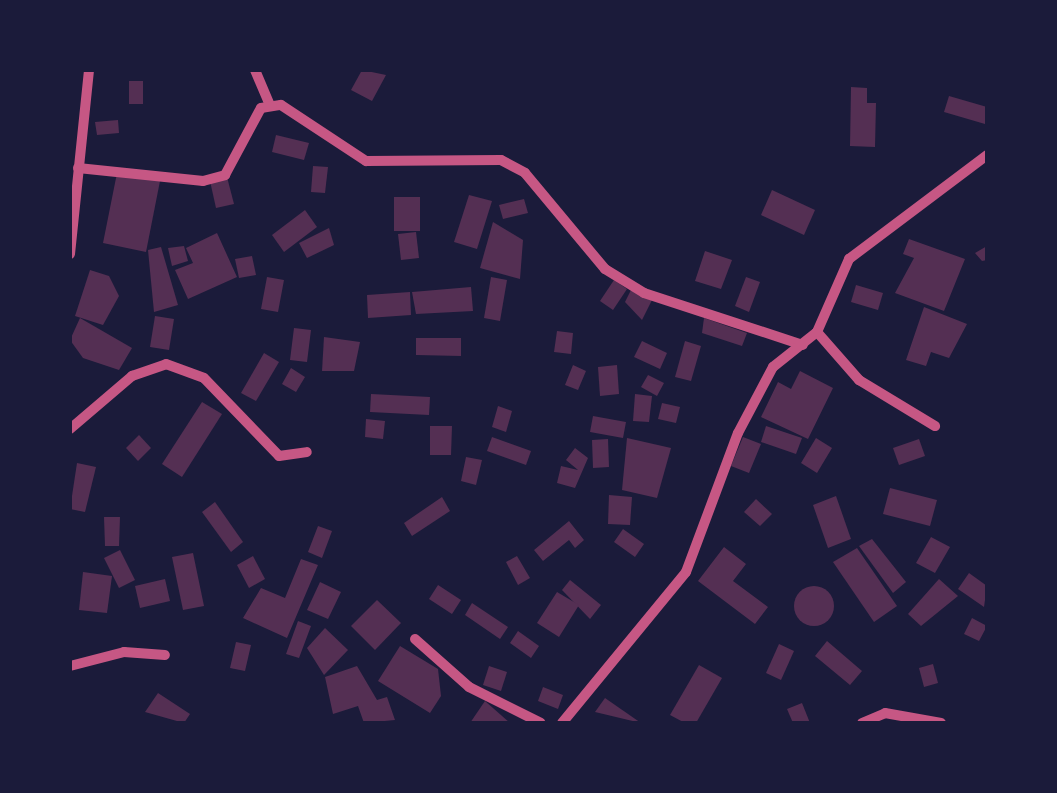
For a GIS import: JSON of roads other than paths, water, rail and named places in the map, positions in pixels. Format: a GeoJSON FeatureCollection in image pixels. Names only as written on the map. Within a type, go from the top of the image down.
{"type":"FeatureCollection","features":[{"type":"Feature","properties":{"kind":"street"},"geometry":{"type":"LineString","coordinates":[[70,254],[90,70]]}},
{"type":"Feature","properties":{"kind":"street"},"geometry":{"type":"LineString","coordinates":[[255,70],[269,103],[366,161],[500,160],[525,173],[605,268],[644,293],[803,346]]}},
{"type":"Feature","properties":{"kind":"street"},"geometry":{"type":"LineString","coordinates":[[78,168],[202,181],[224,174],[269,103]]}},
{"type":"Feature","properties":{"kind":"street"},"geometry":{"type":"LineString","coordinates":[[562,723],[686,572],[738,433],[774,367],[817,332],[850,258],[987,155]]}},
{"type":"Feature","properties":{"kind":"street"},"geometry":{"type":"LineString","coordinates":[[817,332],[860,380],[934,426]]}},
{"type":"Feature","properties":{"kind":"street"},"geometry":{"type":"LineString","coordinates":[[70,430],[132,376],[166,364],[204,378],[279,456],[307,452]]}},
{"type":"Feature","properties":{"kind":"street"},"geometry":{"type":"LineString","coordinates":[[415,638],[468,687],[542,723]]}},
{"type":"Feature","properties":{"kind":"street"},"geometry":{"type":"LineString","coordinates":[[70,666],[124,652],[165,655]]}},
{"type":"Feature","properties":{"kind":"street"},"geometry":{"type":"LineString","coordinates":[[862,723],[885,713],[941,723]]}}]}
